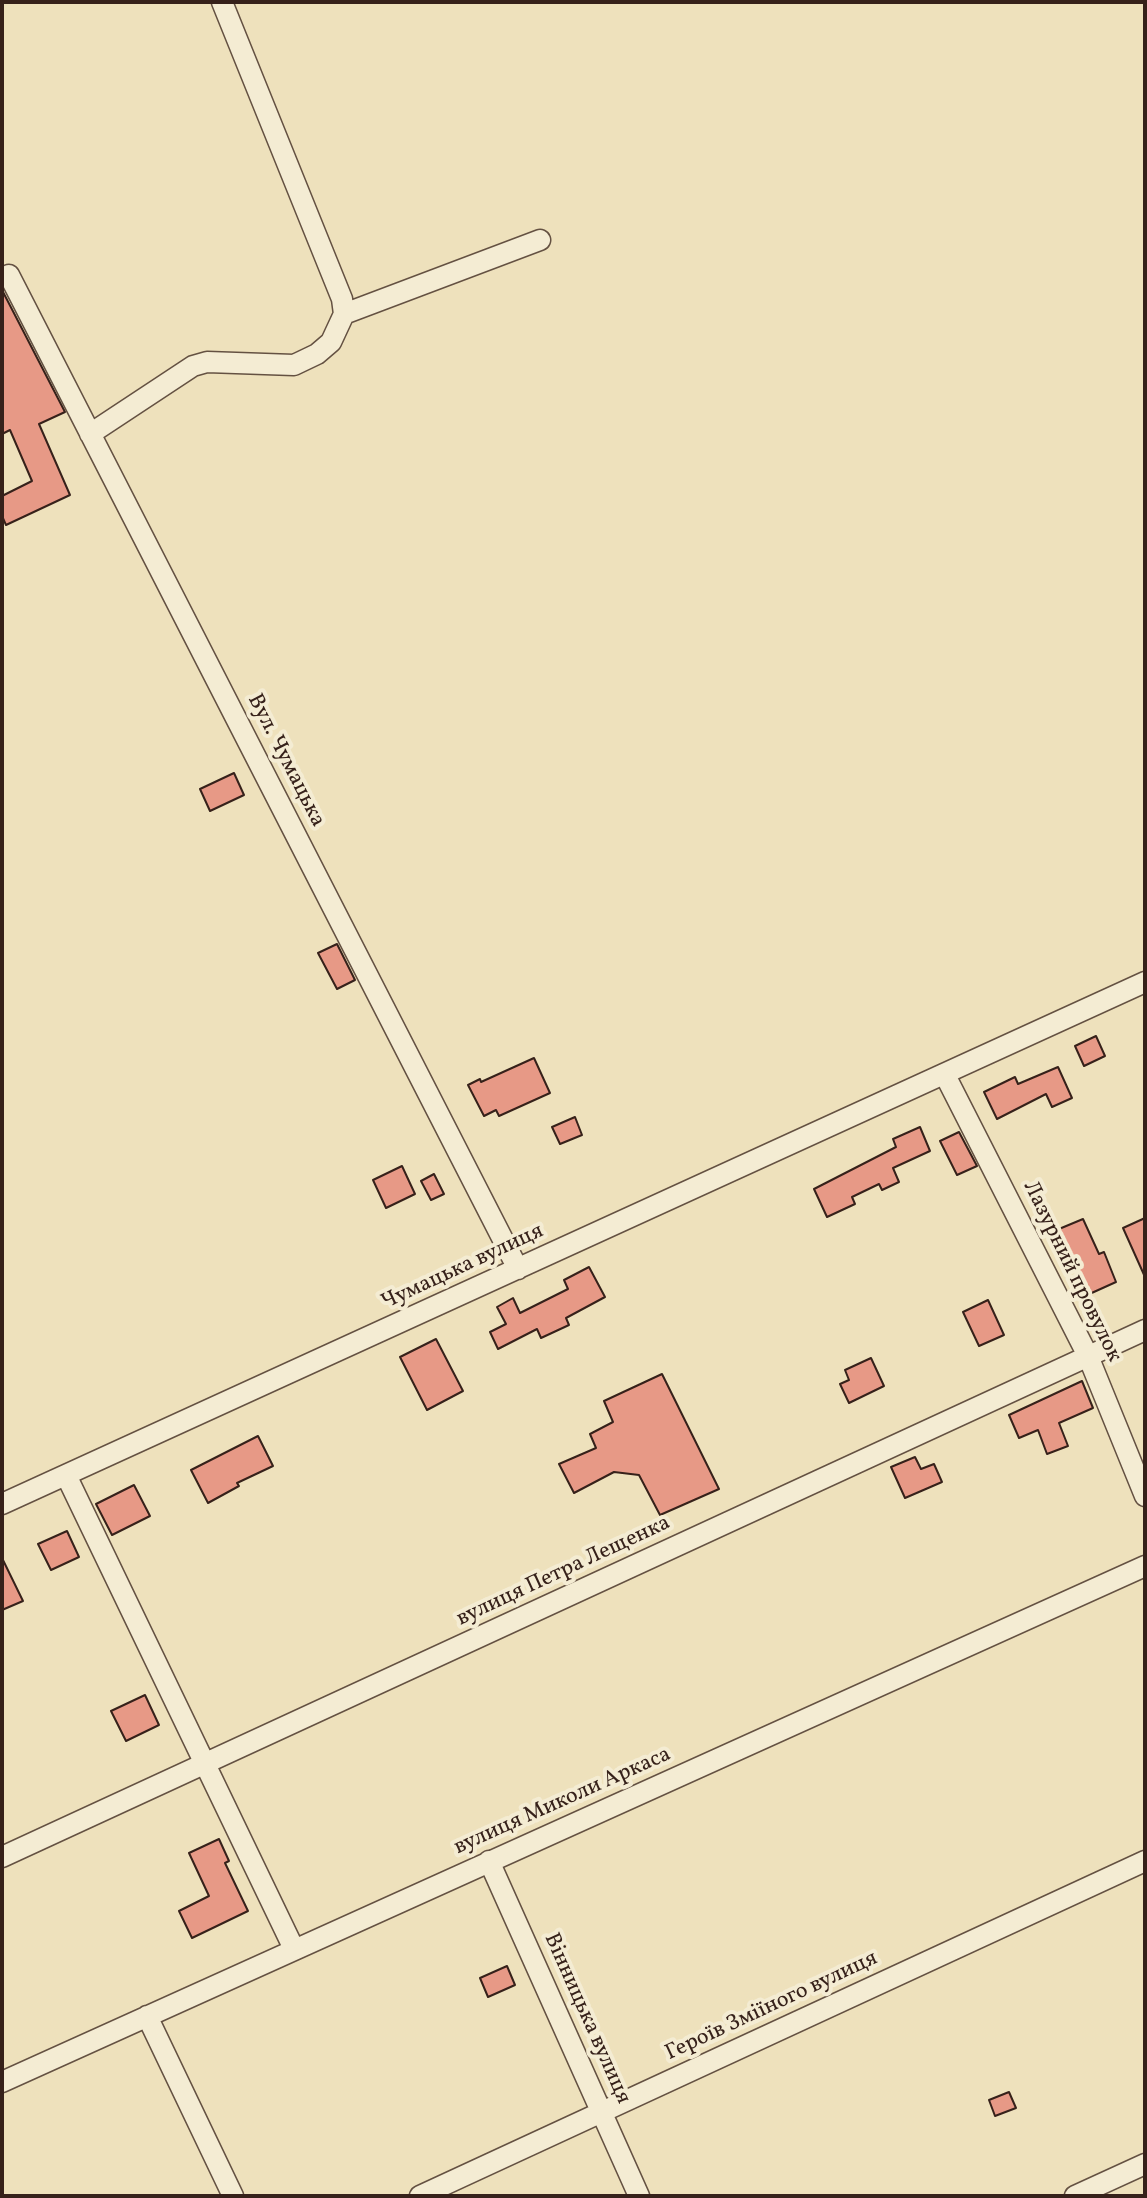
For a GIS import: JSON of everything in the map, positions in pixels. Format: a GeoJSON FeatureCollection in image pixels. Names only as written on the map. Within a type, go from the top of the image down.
{"type":"FeatureCollection","features":[{"type":"Feature","properties":{"kind":"street"},"geometry":{"type":"LineString","coordinates":[[90,434],[193,366],[207,362],[294,365],[317,354],[331,342],[344,314],[342,299],[222,2]]}},
{"type":"Feature","properties":{"kind":"street"},"geometry":{"type":"LineString","coordinates":[[344,314],[540,240]]}},
{"type":"Feature","properties":{"kind":"street","name":"Вул. Чумацька"},"geometry":{"type":"LineString","coordinates":[[9,275],[518,1269]]}},
{"type":"Feature","properties":{"kind":"street","name":"Чумацька вулиця"},"geometry":{"type":"LineString","coordinates":[[2,1504],[1145,982]]}},
{"type":"Feature","properties":{"kind":"street","name":"Лазурний провулок"},"geometry":{"type":"LineString","coordinates":[[945,1075],[1088,1356],[1145,1496]]}},
{"type":"Feature","properties":{"kind":"street","name":"вулиця Петра Лещенка"},"geometry":{"type":"LineString","coordinates":[[2,1857],[1145,1330]]}},
{"type":"Feature","properties":{"kind":"street"},"geometry":{"type":"LineString","coordinates":[[66,1475],[294,1949]]}},
{"type":"Feature","properties":{"kind":"street","name":"вулиця Миколи Аркаса"},"geometry":{"type":"LineString","coordinates":[[2,2082],[1145,1566]]}},
{"type":"Feature","properties":{"kind":"street","name":"Вінницька вулиця"},"geometry":{"type":"LineString","coordinates":[[489,1861],[639,2196]]}},
{"type":"Feature","properties":{"kind":"street","name":"Героїв Зміїного вулиця"},"geometry":{"type":"LineString","coordinates":[[420,2196],[454,2189],[602,2112],[1145,1861]]}},
{"type":"Feature","properties":{"kind":"street"},"geometry":{"type":"LineString","coordinates":[[147,2016],[233,2196]]}},
{"type":"Feature","properties":{"kind":"street"},"geometry":{"type":"LineString","coordinates":[[1075,2196],[1145,2164]]}},
{"type":"Feature","properties":{"kind":"building"},"geometry":{"type":"Polygon","coordinates":[[[2,290],[65,412],[39,424],[70,495],[6,525],[2,516],[2,496],[32,481],[10,430],[2,434],[2,290]]]}},
{"type":"Feature","properties":{"kind":"building"},"geometry":{"type":"Polygon","coordinates":[[[234,773],[244,795],[210,811],[200,789],[234,773]]]}},
{"type":"Feature","properties":{"kind":"building"},"geometry":{"type":"Polygon","coordinates":[[[337,944],[355,980],[337,989],[318,953],[337,944]]]}},
{"type":"Feature","properties":{"kind":"building"},"geometry":{"type":"Polygon","coordinates":[[[1096,1036],[1105,1056],[1084,1066],[1075,1046],[1096,1036]]]}},
{"type":"Feature","properties":{"kind":"building"},"geometry":{"type":"Polygon","coordinates":[[[534,1058],[550,1093],[499,1116],[496,1110],[484,1116],[468,1085],[534,1058]]]}},
{"type":"Feature","properties":{"kind":"building"},"geometry":{"type":"Polygon","coordinates":[[[1058,1067],[1072,1098],[1052,1107],[1046,1094],[997,1119],[984,1092],[1015,1077],[1018,1084],[1058,1067]]]}},
{"type":"Feature","properties":{"kind":"building"},"geometry":{"type":"Polygon","coordinates":[[[575,1117],[582,1135],[560,1144],[552,1127],[575,1117]]]}},
{"type":"Feature","properties":{"kind":"building"},"geometry":{"type":"Polygon","coordinates":[[[920,1127],[930,1151],[893,1168],[899,1182],[882,1190],[879,1184],[852,1197],[855,1204],[827,1217],[814,1189],[896,1147],[893,1139],[920,1127]]]}},
{"type":"Feature","properties":{"kind":"building"},"geometry":{"type":"Polygon","coordinates":[[[959,1132],[977,1166],[957,1175],[940,1141],[959,1132]]]}},
{"type":"Feature","properties":{"kind":"building"},"geometry":{"type":"Polygon","coordinates":[[[402,1166],[415,1194],[386,1208],[373,1180],[402,1166]]]}},
{"type":"Feature","properties":{"kind":"building"},"geometry":{"type":"Polygon","coordinates":[[[434,1174],[444,1194],[431,1200],[421,1181],[434,1174]]]}},
{"type":"Feature","properties":{"kind":"building"},"geometry":{"type":"Polygon","coordinates":[[[1145,1218],[1145,1277],[1123,1228],[1145,1218]]]}},
{"type":"Feature","properties":{"kind":"building"},"geometry":{"type":"Polygon","coordinates":[[[1083,1219],[1099,1254],[1104,1252],[1116,1282],[1085,1296],[1059,1229],[1083,1219]]]}},
{"type":"Feature","properties":{"kind":"building"},"geometry":{"type":"Polygon","coordinates":[[[589,1267],[605,1297],[566,1318],[569,1325],[541,1338],[537,1329],[498,1349],[490,1332],[506,1324],[497,1307],[513,1298],[520,1313],[568,1289],[564,1280],[589,1267]]]}},
{"type":"Feature","properties":{"kind":"building"},"geometry":{"type":"Polygon","coordinates":[[[988,1300],[1004,1335],[979,1346],[963,1312],[988,1300]]]}},
{"type":"Feature","properties":{"kind":"building"},"geometry":{"type":"Polygon","coordinates":[[[436,1339],[463,1391],[427,1410],[400,1357],[436,1339]]]}},
{"type":"Feature","properties":{"kind":"building"},"geometry":{"type":"Polygon","coordinates":[[[871,1358],[884,1386],[849,1403],[840,1384],[849,1380],[845,1370],[871,1358]]]}},
{"type":"Feature","properties":{"kind":"building"},"geometry":{"type":"Polygon","coordinates":[[[662,1374],[719,1489],[660,1515],[639,1475],[614,1472],[574,1493],[559,1464],[596,1448],[590,1434],[613,1422],[604,1401],[662,1374]]]}},
{"type":"Feature","properties":{"kind":"building"},"geometry":{"type":"Polygon","coordinates":[[[1082,1381],[1093,1408],[1059,1423],[1068,1446],[1047,1454],[1038,1430],[1019,1438],[1009,1415],[1082,1381]]]}},
{"type":"Feature","properties":{"kind":"building"},"geometry":{"type":"Polygon","coordinates":[[[258,1436],[273,1466],[237,1483],[239,1486],[208,1503],[191,1470],[258,1436]]]}},
{"type":"Feature","properties":{"kind":"building"},"geometry":{"type":"Polygon","coordinates":[[[915,1457],[921,1469],[934,1464],[942,1482],[905,1498],[891,1467],[915,1457]]]}},
{"type":"Feature","properties":{"kind":"building"},"geometry":{"type":"Polygon","coordinates":[[[134,1485],[150,1516],[112,1535],[96,1504],[134,1485]]]}},
{"type":"Feature","properties":{"kind":"building"},"geometry":{"type":"Polygon","coordinates":[[[67,1531],[79,1557],[51,1570],[38,1544],[67,1531]]]}},
{"type":"Feature","properties":{"kind":"building"},"geometry":{"type":"Polygon","coordinates":[[[2,1558],[23,1601],[2,1610],[2,1558]]]}},
{"type":"Feature","properties":{"kind":"building"},"geometry":{"type":"Polygon","coordinates":[[[145,1695],[159,1725],[126,1741],[111,1711],[145,1695]]]}},
{"type":"Feature","properties":{"kind":"building"},"geometry":{"type":"Polygon","coordinates":[[[219,1839],[229,1861],[225,1863],[248,1911],[192,1938],[179,1911],[209,1896],[189,1853],[219,1839]]]}},
{"type":"Feature","properties":{"kind":"building"},"geometry":{"type":"Polygon","coordinates":[[[507,1966],[515,1985],[488,1997],[480,1978],[507,1966]]]}},
{"type":"Feature","properties":{"kind":"building"},"geometry":{"type":"Polygon","coordinates":[[[1009,2092],[1016,2108],[995,2116],[989,2100],[1009,2092]]]}}]}
